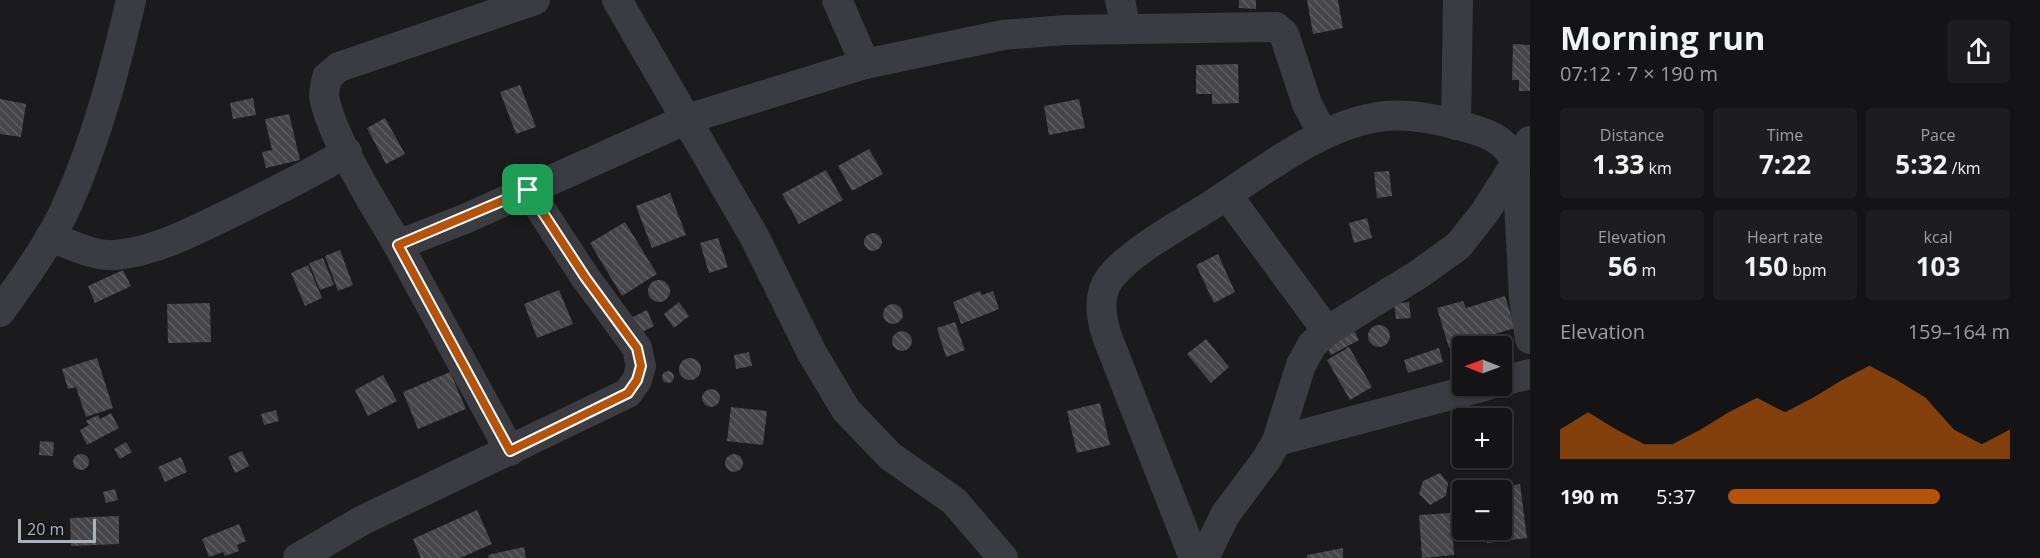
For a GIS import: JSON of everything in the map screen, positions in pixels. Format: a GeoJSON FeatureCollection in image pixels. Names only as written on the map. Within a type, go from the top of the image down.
{"type":"FeatureCollection","features":[{"type":"Feature","properties":{"kind":"street"},"geometry":{"type":"LineString","coordinates":[[0,312],[50,237],[68,203],[95,133],[115,69],[131,0]]}},
{"type":"Feature","properties":{"kind":"street"},"geometry":{"type":"LineString","coordinates":[[510,451],[347,152],[327,109],[324,93],[327,77],[339,67],[535,0]]}},
{"type":"Feature","properties":{"kind":"street"},"geometry":{"type":"LineString","coordinates":[[617,0],[755,238],[812,353],[846,410],[890,456],[954,501],[1004,558]]}},
{"type":"Feature","properties":{"kind":"street"},"geometry":{"type":"LineString","coordinates":[[837,0],[865,64]]}},
{"type":"Feature","properties":{"kind":"street"},"geometry":{"type":"LineString","coordinates":[[1120,0],[1126,29]]}},
{"type":"Feature","properties":{"kind":"street"},"geometry":{"type":"LineString","coordinates":[[1456,124],[1458,0]]}},
{"type":"Feature","properties":{"kind":"street"},"geometry":{"type":"LineString","coordinates":[[398,245],[528,190],[687,118],[865,64],[1003,35],[1065,30],[1276,27],[1284,34],[1307,104],[1323,134]]}},
{"type":"Feature","properties":{"kind":"street"},"geometry":{"type":"LineString","coordinates":[[1194,558],[1102,323],[1101,301],[1109,279],[1126,262],[1323,134],[1387,116],[1437,120],[1498,138],[1507,146],[1524,152]]}},
{"type":"Feature","properties":{"kind":"street"},"geometry":{"type":"LineString","coordinates":[[50,237],[92,252],[115,255],[147,249],[221,218],[311,174],[347,152]]}},
{"type":"Feature","properties":{"kind":"street"},"geometry":{"type":"LineString","coordinates":[[1204,558],[1225,515],[1266,460],[1277,441],[1301,365],[1312,345],[1328,331],[1419,274],[1458,246],[1485,212],[1524,152]]}},
{"type":"Feature","properties":{"kind":"street"},"geometry":{"type":"LineString","coordinates":[[1524,152],[1524,298],[1530,339]]}},
{"type":"Feature","properties":{"kind":"street"},"geometry":{"type":"LineString","coordinates":[[298,558],[363,520],[628,393],[637,380],[641,366],[637,348],[585,277],[528,190]]}},
{"type":"Feature","properties":{"kind":"street"},"geometry":{"type":"LineString","coordinates":[[1227,195],[1328,331]]}},
{"type":"Feature","properties":{"kind":"street"},"geometry":{"type":"LineString","coordinates":[[1512,378],[1530,374]]}},
{"type":"Feature","properties":{"kind":"street"},"geometry":{"type":"LineString","coordinates":[[1277,441],[1452,395]]}},
{"type":"Feature","properties":{"kind":"building"},"geometry":{"type":"Polygon","coordinates":[[[1239,0],[1256,0],[1256,9],[1239,8],[1239,0]]]}},
{"type":"Feature","properties":{"kind":"building"},"geometry":{"type":"Polygon","coordinates":[[[1307,0],[1338,0],[1343,28],[1313,34],[1307,0]]]}},
{"type":"Feature","properties":{"kind":"building"},"geometry":{"type":"Polygon","coordinates":[[[1513,44],[1530,45],[1530,91],[1519,91],[1519,80],[1512,80],[1513,44]]]}},
{"type":"Feature","properties":{"kind":"building"},"geometry":{"type":"Polygon","coordinates":[[[1238,64],[1239,103],[1212,104],[1212,94],[1196,94],[1196,65],[1238,64]]]}},
{"type":"Feature","properties":{"kind":"building"},"geometry":{"type":"Polygon","coordinates":[[[520,85],[536,127],[516,134],[500,92],[520,85]]]}},
{"type":"Feature","properties":{"kind":"building"},"geometry":{"type":"Polygon","coordinates":[[[253,98],[256,115],[233,119],[230,103],[253,98]]]}},
{"type":"Feature","properties":{"kind":"building"},"geometry":{"type":"Polygon","coordinates":[[[0,99],[26,104],[21,137],[0,134],[0,99]]]}},
{"type":"Feature","properties":{"kind":"building"},"geometry":{"type":"Polygon","coordinates":[[[1079,99],[1085,128],[1049,135],[1044,106],[1079,99]]]}},
{"type":"Feature","properties":{"kind":"building"},"geometry":{"type":"Polygon","coordinates":[[[289,114],[300,160],[266,168],[262,152],[272,150],[265,119],[289,114]]]}},
{"type":"Feature","properties":{"kind":"building"},"geometry":{"type":"Polygon","coordinates":[[[385,118],[405,154],[386,164],[367,128],[385,118]]]}},
{"type":"Feature","properties":{"kind":"building"},"geometry":{"type":"Polygon","coordinates":[[[869,149],[883,174],[852,191],[838,166],[869,149]]]}},
{"type":"Feature","properties":{"kind":"building"},"geometry":{"type":"Polygon","coordinates":[[[826,170],[843,200],[799,224],[782,194],[826,170]]]}},
{"type":"Feature","properties":{"kind":"building"},"geometry":{"type":"Polygon","coordinates":[[[1389,171],[1392,196],[1377,198],[1374,172],[1389,171]]]}},
{"type":"Feature","properties":{"kind":"building"},"geometry":{"type":"Polygon","coordinates":[[[670,193],[686,235],[652,248],[636,206],[670,193]]]}},
{"type":"Feature","properties":{"kind":"building"},"geometry":{"type":"Polygon","coordinates":[[[1367,218],[1372,238],[1354,243],[1349,223],[1367,218]]]}},
{"type":"Feature","properties":{"kind":"building"},"geometry":{"type":"Polygon","coordinates":[[[625,222],[657,274],[622,296],[590,243],[625,222]]]}},
{"type":"Feature","properties":{"kind":"building"},"geometry":{"type":"Polygon","coordinates":[[[869,233],[877,233],[882,238],[880,249],[869,251],[864,246],[864,238],[869,233]]]}},
{"type":"Feature","properties":{"kind":"building"},"geometry":{"type":"Polygon","coordinates":[[[718,238],[728,267],[709,273],[700,243],[718,238]]]}},
{"type":"Feature","properties":{"kind":"building"},"geometry":{"type":"Polygon","coordinates":[[[340,250],[353,285],[338,291],[325,256],[340,250]]]}},
{"type":"Feature","properties":{"kind":"building"},"geometry":{"type":"Polygon","coordinates":[[[1218,254],[1235,292],[1214,303],[1196,265],[1218,254]]]}},
{"type":"Feature","properties":{"kind":"building"},"geometry":{"type":"Polygon","coordinates":[[[323,258],[334,285],[320,290],[309,263],[323,258]]]}},
{"type":"Feature","properties":{"kind":"building"},"geometry":{"type":"Polygon","coordinates":[[[308,265],[322,298],[305,306],[291,273],[308,265]]]}},
{"type":"Feature","properties":{"kind":"building"},"geometry":{"type":"Polygon","coordinates":[[[123,270],[131,286],[95,303],[88,286],[123,270]]]}},
{"type":"Feature","properties":{"kind":"building"},"geometry":{"type":"Polygon","coordinates":[[[659,280],[667,283],[670,291],[667,299],[659,302],[651,299],[648,291],[651,283],[659,280]]]}},
{"type":"Feature","properties":{"kind":"building"},"geometry":{"type":"Polygon","coordinates":[[[559,290],[573,324],[537,338],[524,304],[559,290]]]}},
{"type":"Feature","properties":{"kind":"building"},"geometry":{"type":"Polygon","coordinates":[[[980,291],[982,295],[993,291],[999,309],[961,324],[953,302],[980,291]]]}},
{"type":"Feature","properties":{"kind":"building"},"geometry":{"type":"Polygon","coordinates":[[[1505,296],[1515,328],[1489,336],[1452,336],[1452,347],[1449,348],[1437,308],[1463,301],[1466,308],[1505,296]]]}},
{"type":"Feature","properties":{"kind":"building"},"geometry":{"type":"Polygon","coordinates":[[[679,302],[689,316],[674,328],[664,314],[679,302]]]}},
{"type":"Feature","properties":{"kind":"building"},"geometry":{"type":"Polygon","coordinates":[[[1409,302],[1411,318],[1396,319],[1394,304],[1409,302]]]}},
{"type":"Feature","properties":{"kind":"building"},"geometry":{"type":"Polygon","coordinates":[[[210,303],[211,342],[168,343],[167,304],[210,303]]]}},
{"type":"Feature","properties":{"kind":"building"},"geometry":{"type":"Polygon","coordinates":[[[893,304],[900,307],[903,314],[900,321],[893,324],[886,321],[883,314],[886,307],[893,304]]]}},
{"type":"Feature","properties":{"kind":"building"},"geometry":{"type":"Polygon","coordinates":[[[647,310],[654,326],[638,334],[631,318],[647,310]]]}},
{"type":"Feature","properties":{"kind":"building"},"geometry":{"type":"Polygon","coordinates":[[[955,322],[965,350],[946,357],[937,328],[955,322]]]}},
{"type":"Feature","properties":{"kind":"building"},"geometry":{"type":"Polygon","coordinates":[[[1379,325],[1387,328],[1390,336],[1387,344],[1379,347],[1371,344],[1368,336],[1371,328],[1379,325]]]}},
{"type":"Feature","properties":{"kind":"building"},"geometry":{"type":"Polygon","coordinates":[[[1352,326],[1359,340],[1331,355],[1323,341],[1352,326]]]}},
{"type":"Feature","properties":{"kind":"building"},"geometry":{"type":"Polygon","coordinates":[[[902,331],[909,334],[912,341],[909,348],[902,351],[895,348],[892,341],[895,334],[902,331]]]}},
{"type":"Feature","properties":{"kind":"building"},"geometry":{"type":"Polygon","coordinates":[[[1206,339],[1229,367],[1211,383],[1187,354],[1206,339]]]}},
{"type":"Feature","properties":{"kind":"building"},"geometry":{"type":"Polygon","coordinates":[[[1349,347],[1372,387],[1350,400],[1327,360],[1349,347]]]}},
{"type":"Feature","properties":{"kind":"building"},"geometry":{"type":"Polygon","coordinates":[[[1439,348],[1443,362],[1408,373],[1404,360],[1439,348]]]}},
{"type":"Feature","properties":{"kind":"building"},"geometry":{"type":"Polygon","coordinates":[[[749,352],[752,366],[736,369],[734,355],[749,352]]]}},
{"type":"Feature","properties":{"kind":"building"},"geometry":{"type":"Polygon","coordinates":[[[97,358],[113,408],[86,417],[76,387],[68,389],[62,369],[97,358]]]}},
{"type":"Feature","properties":{"kind":"building"},"geometry":{"type":"Polygon","coordinates":[[[690,358],[698,361],[701,369],[698,377],[690,380],[682,377],[679,369],[682,361],[690,358]]]}},
{"type":"Feature","properties":{"kind":"building"},"geometry":{"type":"Polygon","coordinates":[[[670,371],[674,377],[670,383],[666,383],[662,375],[670,371]]]}},
{"type":"Feature","properties":{"kind":"building"},"geometry":{"type":"Polygon","coordinates":[[[450,372],[466,409],[418,429],[403,392],[450,372]]]}},
{"type":"Feature","properties":{"kind":"building"},"geometry":{"type":"Polygon","coordinates":[[[383,375],[397,401],[368,416],[355,390],[383,375]]]}},
{"type":"Feature","properties":{"kind":"building"},"geometry":{"type":"Polygon","coordinates":[[[711,389],[717,392],[720,398],[717,404],[711,407],[705,404],[702,398],[705,392],[711,389]]]}},
{"type":"Feature","properties":{"kind":"building"},"geometry":{"type":"Polygon","coordinates":[[[1100,403],[1110,445],[1077,453],[1067,411],[1100,403]]]}},
{"type":"Feature","properties":{"kind":"building"},"geometry":{"type":"Polygon","coordinates":[[[731,407],[767,411],[763,445],[727,441],[731,407]]]}},
{"type":"Feature","properties":{"kind":"building"},"geometry":{"type":"Polygon","coordinates":[[[276,410],[279,421],[264,425],[261,414],[276,410]]]}},
{"type":"Feature","properties":{"kind":"building"},"geometry":{"type":"Polygon","coordinates":[[[111,413],[119,428],[87,445],[80,430],[89,425],[86,421],[98,415],[100,419],[111,413]]]}},
{"type":"Feature","properties":{"kind":"building"},"geometry":{"type":"Polygon","coordinates":[[[40,441],[54,442],[53,456],[39,455],[40,441]]]}},
{"type":"Feature","properties":{"kind":"building"},"geometry":{"type":"Polygon","coordinates":[[[126,442],[132,452],[120,459],[114,449],[126,442]]]}},
{"type":"Feature","properties":{"kind":"building"},"geometry":{"type":"Polygon","coordinates":[[[242,451],[249,466],[235,473],[228,457],[242,451]]]}},
{"type":"Feature","properties":{"kind":"building"},"geometry":{"type":"Polygon","coordinates":[[[78,454],[84,454],[89,462],[87,468],[78,470],[73,465],[73,459],[78,454]]]}},
{"type":"Feature","properties":{"kind":"building"},"geometry":{"type":"Polygon","coordinates":[[[730,454],[738,454],[743,459],[741,470],[730,472],[725,467],[725,459],[730,454]]]}},
{"type":"Feature","properties":{"kind":"building"},"geometry":{"type":"Polygon","coordinates":[[[181,457],[187,472],[165,482],[158,467],[181,457]]]}},
{"type":"Feature","properties":{"kind":"building"},"geometry":{"type":"Polygon","coordinates":[[[1440,473],[1448,483],[1446,496],[1430,505],[1419,494],[1423,481],[1440,473]]]}},
{"type":"Feature","properties":{"kind":"building"},"geometry":{"type":"Polygon","coordinates":[[[1520,484],[1527,538],[1512,540],[1512,485],[1520,484]]]}},
{"type":"Feature","properties":{"kind":"building"},"geometry":{"type":"Polygon","coordinates":[[[115,489],[118,500],[106,503],[103,492],[115,489]]]}},
{"type":"Feature","properties":{"kind":"building"},"geometry":{"type":"Polygon","coordinates":[[[477,510],[492,544],[460,558],[421,558],[413,539],[477,510]]]}},
{"type":"Feature","properties":{"kind":"building"},"geometry":{"type":"Polygon","coordinates":[[[1451,513],[1454,555],[1422,558],[1419,515],[1451,513]]]}},
{"type":"Feature","properties":{"kind":"building"},"geometry":{"type":"Polygon","coordinates":[[[119,516],[119,544],[71,546],[70,518],[119,516]]]}},
{"type":"Feature","properties":{"kind":"building"},"geometry":{"type":"Polygon","coordinates":[[[239,524],[246,541],[237,545],[239,551],[225,556],[223,552],[209,557],[202,539],[239,524]]]}},
{"type":"Feature","properties":{"kind":"building"},"geometry":{"type":"Polygon","coordinates":[[[1487,540],[1511,540],[1487,543],[1487,540]]]}},
{"type":"Feature","properties":{"kind":"building"},"geometry":{"type":"Polygon","coordinates":[[[524,547],[526,558],[489,558],[488,555],[524,547]]]}},
{"type":"Feature","properties":{"kind":"building"},"geometry":{"type":"Polygon","coordinates":[[[1343,548],[1343,558],[1307,558],[1307,555],[1343,548]]]}},
{"type":"Feature","properties":{"kind":"route"},"geometry":{"type":"LineString","coordinates":[[528,190],[585,277],[637,348],[641,366],[637,380],[628,393],[510,451],[432,313],[398,245],[467,218],[528,190]]}}]}
